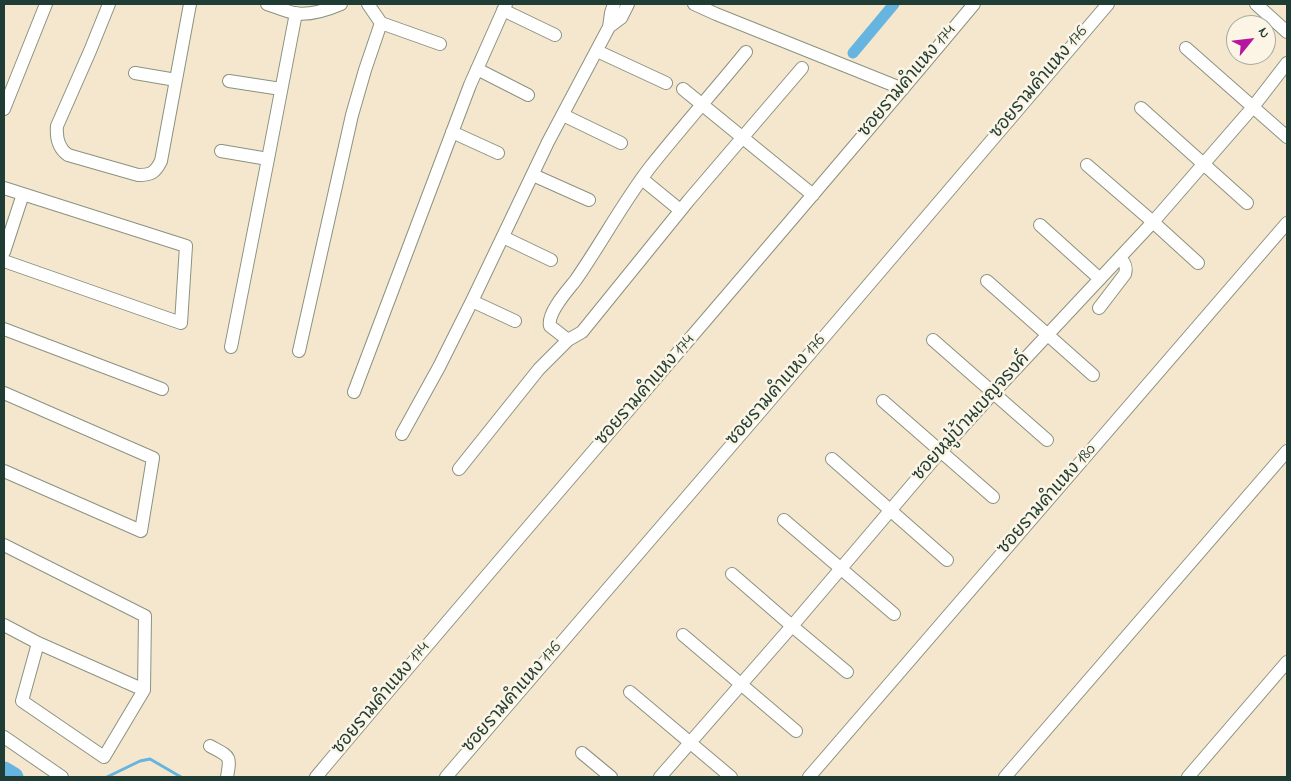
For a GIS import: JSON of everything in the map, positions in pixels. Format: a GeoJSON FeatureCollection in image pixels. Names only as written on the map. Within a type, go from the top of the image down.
{"type":"FeatureCollection","features":[{"type":"Feature","properties":{"kind":"street"},"geometry":{"type":"LineString","coordinates":[[4,109],[46,4]]}},
{"type":"Feature","properties":{"kind":"street"},"geometry":{"type":"LineString","coordinates":[[109,4],[57,126],[57,139],[63,151],[74,157],[138,175],[152,173],[157,169],[161,161],[190,4]]}},
{"type":"Feature","properties":{"kind":"street"},"geometry":{"type":"LineString","coordinates":[[267,4],[296,13],[314,13],[341,4]]}},
{"type":"Feature","properties":{"kind":"street"},"geometry":{"type":"LineString","coordinates":[[368,4],[381,23],[440,44]]}},
{"type":"Feature","properties":{"kind":"street"},"geometry":{"type":"LineString","coordinates":[[402,434],[439,367],[563,115],[609,27],[610,13],[614,4]]}},
{"type":"Feature","properties":{"kind":"street"},"geometry":{"type":"LineString","coordinates":[[609,27],[621,18],[628,4]]}},
{"type":"Feature","properties":{"kind":"street"},"geometry":{"type":"LineString","coordinates":[[694,4],[903,89]]}},
{"type":"Feature","properties":{"kind":"street","name":"ซอยรามคำแหง 174"},"geometry":{"type":"LineString","coordinates":[[316,777],[974,4]]}},
{"type":"Feature","properties":{"kind":"street","name":"ซอยรามคำแหง 176"},"geometry":{"type":"LineString","coordinates":[[446,777],[1108,4]]}},
{"type":"Feature","properties":{"kind":"street"},"geometry":{"type":"LineString","coordinates":[[1256,4],[1287,32]]}},
{"type":"Feature","properties":{"kind":"street"},"geometry":{"type":"LineString","coordinates":[[354,392],[452,132],[504,7],[555,34]]}},
{"type":"Feature","properties":{"kind":"street"},"geometry":{"type":"LineString","coordinates":[[231,347],[296,13]]}},
{"type":"Feature","properties":{"kind":"street"},"geometry":{"type":"LineString","coordinates":[[299,351],[352,115],[381,23]]}},
{"type":"Feature","properties":{"kind":"street"},"geometry":{"type":"LineString","coordinates":[[1186,48],[1287,138]]}},
{"type":"Feature","properties":{"kind":"street"},"geometry":{"type":"LineString","coordinates":[[597,51],[666,83]]}},
{"type":"Feature","properties":{"kind":"street"},"geometry":{"type":"LineString","coordinates":[[568,340],[550,326],[548,321],[550,316],[580,274],[650,167],[746,52]]}},
{"type":"Feature","properties":{"kind":"street","name":"ซอยหมู่บ้านเบญจรงค์"},"geometry":{"type":"LineString","coordinates":[[660,777],[940,452],[1153,222],[1253,107],[1287,63]]}},
{"type":"Feature","properties":{"kind":"street"},"geometry":{"type":"LineString","coordinates":[[459,469],[539,368],[568,340],[582,332],[680,210],[802,68]]}},
{"type":"Feature","properties":{"kind":"street"},"geometry":{"type":"LineString","coordinates":[[477,69],[528,95]]}},
{"type":"Feature","properties":{"kind":"street"},"geometry":{"type":"LineString","coordinates":[[135,73],[176,80]]}},
{"type":"Feature","properties":{"kind":"street"},"geometry":{"type":"LineString","coordinates":[[229,81],[281,90]]}},
{"type":"Feature","properties":{"kind":"street"},"geometry":{"type":"LineString","coordinates":[[683,89],[813,195]]}},
{"type":"Feature","properties":{"kind":"street"},"geometry":{"type":"LineString","coordinates":[[1141,108],[1247,203]]}},
{"type":"Feature","properties":{"kind":"street"},"geometry":{"type":"LineString","coordinates":[[563,115],[621,144]]}},
{"type":"Feature","properties":{"kind":"street"},"geometry":{"type":"LineString","coordinates":[[452,132],[498,153]]}},
{"type":"Feature","properties":{"kind":"street"},"geometry":{"type":"LineString","coordinates":[[221,151],[268,159]]}},
{"type":"Feature","properties":{"kind":"street"},"geometry":{"type":"LineString","coordinates":[[1087,165],[1198,263]]}},
{"type":"Feature","properties":{"kind":"street"},"geometry":{"type":"LineString","coordinates":[[533,175],[589,200]]}},
{"type":"Feature","properties":{"kind":"street"},"geometry":{"type":"LineString","coordinates":[[642,179],[680,210]]}},
{"type":"Feature","properties":{"kind":"street"},"geometry":{"type":"LineString","coordinates":[[4,188],[186,246],[181,324],[4,261]]}},
{"type":"Feature","properties":{"kind":"street"},"geometry":{"type":"LineString","coordinates":[[4,252],[23,194]]}},
{"type":"Feature","properties":{"kind":"street","name":"ซอยรามคำแหง 180"},"geometry":{"type":"LineString","coordinates":[[809,777],[1287,223]]}},
{"type":"Feature","properties":{"kind":"street"},"geometry":{"type":"LineString","coordinates":[[1040,225],[1100,279]]}},
{"type":"Feature","properties":{"kind":"street"},"geometry":{"type":"LineString","coordinates":[[503,237],[552,260]]}},
{"type":"Feature","properties":{"kind":"street"},"geometry":{"type":"LineString","coordinates":[[1099,308],[1124,274],[1126,266],[1120,258]]}},
{"type":"Feature","properties":{"kind":"street"},"geometry":{"type":"LineString","coordinates":[[987,281],[1093,375]]}},
{"type":"Feature","properties":{"kind":"street"},"geometry":{"type":"LineString","coordinates":[[472,302],[515,321]]}},
{"type":"Feature","properties":{"kind":"street"},"geometry":{"type":"LineString","coordinates":[[4,329],[162,389]]}},
{"type":"Feature","properties":{"kind":"street"},"geometry":{"type":"LineString","coordinates":[[933,340],[1047,440]]}},
{"type":"Feature","properties":{"kind":"street"},"geometry":{"type":"LineString","coordinates":[[4,392],[153,458],[141,531],[4,471]]}},
{"type":"Feature","properties":{"kind":"street"},"geometry":{"type":"LineString","coordinates":[[883,401],[992,497]]}},
{"type":"Feature","properties":{"kind":"street"},"geometry":{"type":"LineString","coordinates":[[1004,777],[1287,451]]}},
{"type":"Feature","properties":{"kind":"street"},"geometry":{"type":"LineString","coordinates":[[832,460],[947,560]]}},
{"type":"Feature","properties":{"kind":"street"},"geometry":{"type":"LineString","coordinates":[[784,520],[894,614]]}},
{"type":"Feature","properties":{"kind":"street"},"geometry":{"type":"LineString","coordinates":[[4,545],[145,616],[144,690],[104,757],[22,700],[38,643]]}},
{"type":"Feature","properties":{"kind":"street"},"geometry":{"type":"LineString","coordinates":[[732,574],[847,672]]}},
{"type":"Feature","properties":{"kind":"street"},"geometry":{"type":"LineString","coordinates":[[4,625],[38,643],[144,690]]}},
{"type":"Feature","properties":{"kind":"street"},"geometry":{"type":"LineString","coordinates":[[683,635],[796,731]]}},
{"type":"Feature","properties":{"kind":"street"},"geometry":{"type":"LineString","coordinates":[[1188,777],[1286,666]]}},
{"type":"Feature","properties":{"kind":"street"},"geometry":{"type":"LineString","coordinates":[[630,692],[731,777]]}},
{"type":"Feature","properties":{"kind":"street"},"geometry":{"type":"LineString","coordinates":[[4,737],[55,774]]}},
{"type":"Feature","properties":{"kind":"street"},"geometry":{"type":"LineString","coordinates":[[210,746],[229,758],[230,763],[227,777]]}},
{"type":"Feature","properties":{"kind":"street"},"geometry":{"type":"LineString","coordinates":[[582,753],[611,777]]}},
{"type":"Feature","properties":{"kind":"waterway"},"geometry":{"type":"LineString","coordinates":[[853,53],[894,4]]}},
{"type":"Feature","properties":{"kind":"waterway"},"geometry":{"type":"LineString","coordinates":[[107,777],[140,761],[150,759],[181,777]]}},
{"type":"Feature","properties":{"kind":"waterway"},"geometry":{"type":"LineString","coordinates":[[4,771],[14,777]]}}]}
